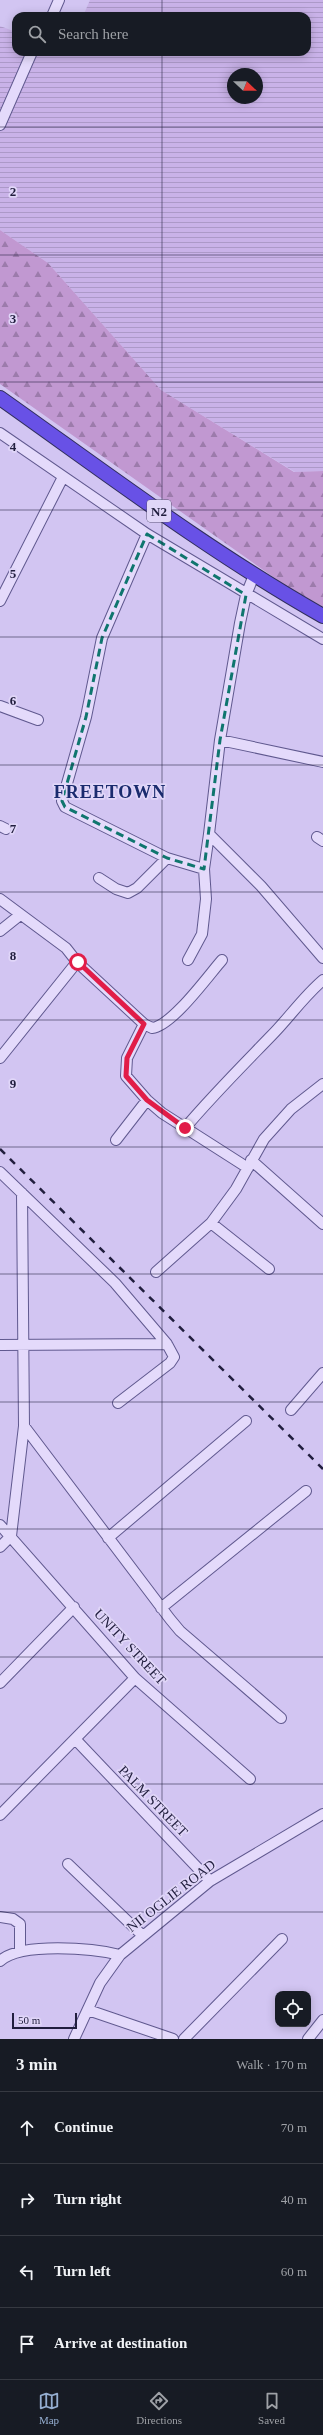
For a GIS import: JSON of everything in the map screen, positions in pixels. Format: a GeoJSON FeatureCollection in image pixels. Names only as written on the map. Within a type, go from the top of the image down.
{"type":"FeatureCollection","features":[{"type":"Feature","properties":{"kind":"highway","name":"N2"},"geometry":{"type":"LineString","coordinates":[[0,398],[127,489],[254,575],[323,616]]}},
{"type":"Feature","properties":{"kind":"street"},"geometry":{"type":"LineString","coordinates":[[54,12],[59,0]]}},
{"type":"Feature","properties":{"kind":"street"},"geometry":{"type":"LineString","coordinates":[[0,125],[30,56]]}},
{"type":"Feature","properties":{"kind":"street"},"geometry":{"type":"LineString","coordinates":[[0,433],[147,534],[246,595],[323,639]]}},
{"type":"Feature","properties":{"kind":"street"},"geometry":{"type":"LineString","coordinates":[[0,600],[63,477]]}},
{"type":"Feature","properties":{"kind":"street"},"geometry":{"type":"LineString","coordinates":[[147,534],[102,638],[86,717],[62,802],[65,807],[167,858],[204,869]]}},
{"type":"Feature","properties":{"kind":"street"},"geometry":{"type":"LineString","coordinates":[[188,960],[202,934],[206,899],[204,869],[220,740],[246,595],[254,575]]}},
{"type":"Feature","properties":{"kind":"street"},"geometry":{"type":"LineString","coordinates":[[0,706],[38,720]]}},
{"type":"Feature","properties":{"kind":"street"},"geometry":{"type":"LineString","coordinates":[[220,740],[323,762]]}},
{"type":"Feature","properties":{"kind":"street"},"geometry":{"type":"LineString","coordinates":[[209,834],[318,944],[323,958]]}},
{"type":"Feature","properties":{"kind":"street"},"geometry":{"type":"LineString","coordinates":[[99,878],[116,889],[128,893],[138,888],[167,858]]}},
{"type":"Feature","properties":{"kind":"street"},"geometry":{"type":"LineString","coordinates":[[0,900],[66,948],[78,962],[144,1024],[152,1028],[161,1024],[185,1004],[222,960]]}},
{"type":"Feature","properties":{"kind":"street"},"geometry":{"type":"LineString","coordinates":[[0,931],[20,915]]}},
{"type":"Feature","properties":{"kind":"street"},"geometry":{"type":"LineString","coordinates":[[0,1058],[78,962]]}},
{"type":"Feature","properties":{"kind":"street"},"geometry":{"type":"LineString","coordinates":[[185,1128],[215,1093],[272,1036],[305,995],[323,980]]}},
{"type":"Feature","properties":{"kind":"street"},"geometry":{"type":"LineString","coordinates":[[144,1024],[127,1058],[126,1076],[147,1100],[185,1128],[249,1164],[323,1224]]}},
{"type":"Feature","properties":{"kind":"street"},"geometry":{"type":"LineString","coordinates":[[156,1272],[211,1223],[264,1139],[291,1109],[323,1084]]}},
{"type":"Feature","properties":{"kind":"street"},"geometry":{"type":"LineString","coordinates":[[116,1140],[147,1100]]}},
{"type":"Feature","properties":{"kind":"street"},"geometry":{"type":"LineString","coordinates":[[0,1172],[115,1283],[166,1344],[174,1357],[170,1363],[118,1403]]}},
{"type":"Feature","properties":{"kind":"street"},"geometry":{"type":"LineString","coordinates":[[0,1548],[11,1536],[24,1426],[25,1345],[22,1193]]}},
{"type":"Feature","properties":{"kind":"street"},"geometry":{"type":"LineString","coordinates":[[211,1223],[269,1269]]}},
{"type":"Feature","properties":{"kind":"street"},"geometry":{"type":"LineString","coordinates":[[0,1344],[166,1344]]}},
{"type":"Feature","properties":{"kind":"street"},"geometry":{"type":"LineString","coordinates":[[291,1410],[323,1373]]}},
{"type":"Feature","properties":{"kind":"street"},"geometry":{"type":"LineString","coordinates":[[108,1538],[246,1421]]}},
{"type":"Feature","properties":{"kind":"street"},"geometry":{"type":"LineString","coordinates":[[24,1426],[180,1631],[281,1718]]}},
{"type":"Feature","properties":{"kind":"street"},"geometry":{"type":"LineString","coordinates":[[161,1608],[306,1491]]}},
{"type":"Feature","properties":{"kind":"street","name":"UNITY STREET"},"geometry":{"type":"LineString","coordinates":[[0,1525],[74,1607],[135,1678],[250,1779]]}},
{"type":"Feature","properties":{"kind":"street"},"geometry":{"type":"LineString","coordinates":[[0,1683],[74,1607]]}},
{"type":"Feature","properties":{"kind":"street"},"geometry":{"type":"LineString","coordinates":[[0,1816],[135,1678]]}},
{"type":"Feature","properties":{"kind":"street","name":"PALM STREET"},"geometry":{"type":"LineString","coordinates":[[76,1740],[210,1881]]}},
{"type":"Feature","properties":{"kind":"street","name":"NII OGLIE ROAD"},"geometry":{"type":"LineString","coordinates":[[74,2039],[100,1983],[120,1955],[142,1935],[210,1881],[323,1814]]}},
{"type":"Feature","properties":{"kind":"street"},"geometry":{"type":"LineString","coordinates":[[68,1864],[142,1935]]}},
{"type":"Feature","properties":{"kind":"street"},"geometry":{"type":"LineString","coordinates":[[0,1917],[13,1919],[20,1924],[20,1951]]}},
{"type":"Feature","properties":{"kind":"street"},"geometry":{"type":"LineString","coordinates":[[184,2039],[282,1939]]}},
{"type":"Feature","properties":{"kind":"street"},"geometry":{"type":"LineString","coordinates":[[0,1961],[11,1953],[20,1951],[79,1948],[101,1950],[120,1955]]}},
{"type":"Feature","properties":{"kind":"street"},"geometry":{"type":"LineString","coordinates":[[88,2010],[173,2039]]}},
{"type":"Feature","properties":{"kind":"street"},"geometry":{"type":"LineString","coordinates":[[308,2039],[323,2020]]}},
{"type":"Feature","properties":{"kind":"highlighted area"},"geometry":{"type":"Polygon","coordinates":[[[147,534],[246,595],[220,740],[204,869],[167,858],[65,807],[62,801],[86,717],[102,638],[147,534]]]}},
{"type":"Feature","properties":{"kind":"shaded area"},"geometry":{"type":"Polygon","coordinates":[[[90,0],[323,0],[323,471],[295,472],[161,390],[48,263],[0,230],[0,26],[12,30],[12,56],[311,56],[311,12],[85,12],[90,0]]]}},
{"type":"Feature","properties":{"kind":"green space"},"geometry":{"type":"Polygon","coordinates":[[[0,230],[48,263],[161,390],[294,472],[323,471],[323,607],[286,586],[0,384],[0,230]]]}},
{"type":"Feature","properties":{"kind":"railway"},"geometry":{"type":"LineString","coordinates":[[0,1149],[323,1469]]}},
{"type":"Feature","properties":{"kind":"district","name":"FREETOWN"},"geometry":{"type":"Point","coordinates":[110,792]}},
{"type":"Feature","properties":{"kind":"route"},"geometry":{"type":"LineString","coordinates":[[78,962],[144,1024],[127,1058],[126,1076],[147,1100],[162,1113],[185,1128]]}}]}
